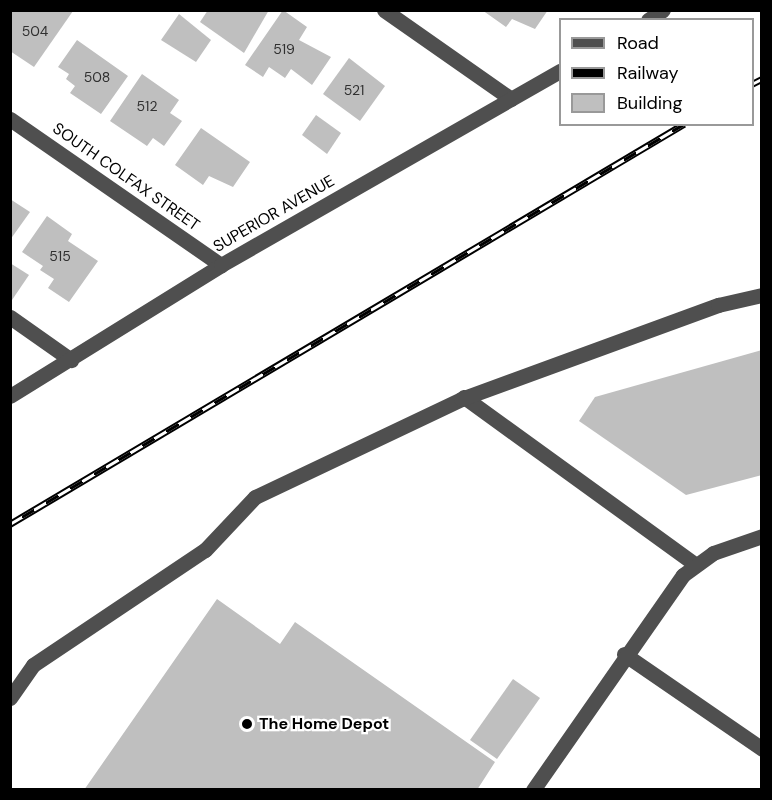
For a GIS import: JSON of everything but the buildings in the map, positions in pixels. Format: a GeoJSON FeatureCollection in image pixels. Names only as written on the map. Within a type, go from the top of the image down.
{"type":"FeatureCollection","features":[{"type":"Feature","properties":{"kind":"street"},"geometry":{"type":"LineString","coordinates":[[384,10],[511,99]]}},
{"type":"Feature","properties":{"kind":"street","name":"SUPERIOR AVENUE"},"geometry":{"type":"LineString","coordinates":[[10,396],[221,265],[559,72]]}},
{"type":"Feature","properties":{"kind":"street","name":"SOUTH COLFAX STREET"},"geometry":{"type":"LineString","coordinates":[[10,119],[221,265]]}},
{"type":"Feature","properties":{"kind":"street"},"geometry":{"type":"LineString","coordinates":[[10,698],[33,665],[205,550],[255,497],[464,397],[718,305],[762,295]]}},
{"type":"Feature","properties":{"kind":"street"},"geometry":{"type":"LineString","coordinates":[[10,317],[71,360]]}},
{"type":"Feature","properties":{"kind":"street"},"geometry":{"type":"LineString","coordinates":[[464,397],[696,565]]}},
{"type":"Feature","properties":{"kind":"street"},"geometry":{"type":"LineString","coordinates":[[532,789],[624,654],[683,575],[713,553],[762,536]]}},
{"type":"Feature","properties":{"kind":"street"},"geometry":{"type":"LineString","coordinates":[[624,654],[762,749]]}},
{"type":"Feature","properties":{"kind":"railway"},"geometry":{"type":"LineString","coordinates":[[754,83],[762,79]]}},
{"type":"Feature","properties":{"kind":"railway"},"geometry":{"type":"LineString","coordinates":[[10,524],[681,126]]}},
{"type":"Feature","properties":{"kind":"place","name":"The Home Depot"},"geometry":{"type":"Point","coordinates":[247,724]}}]}
